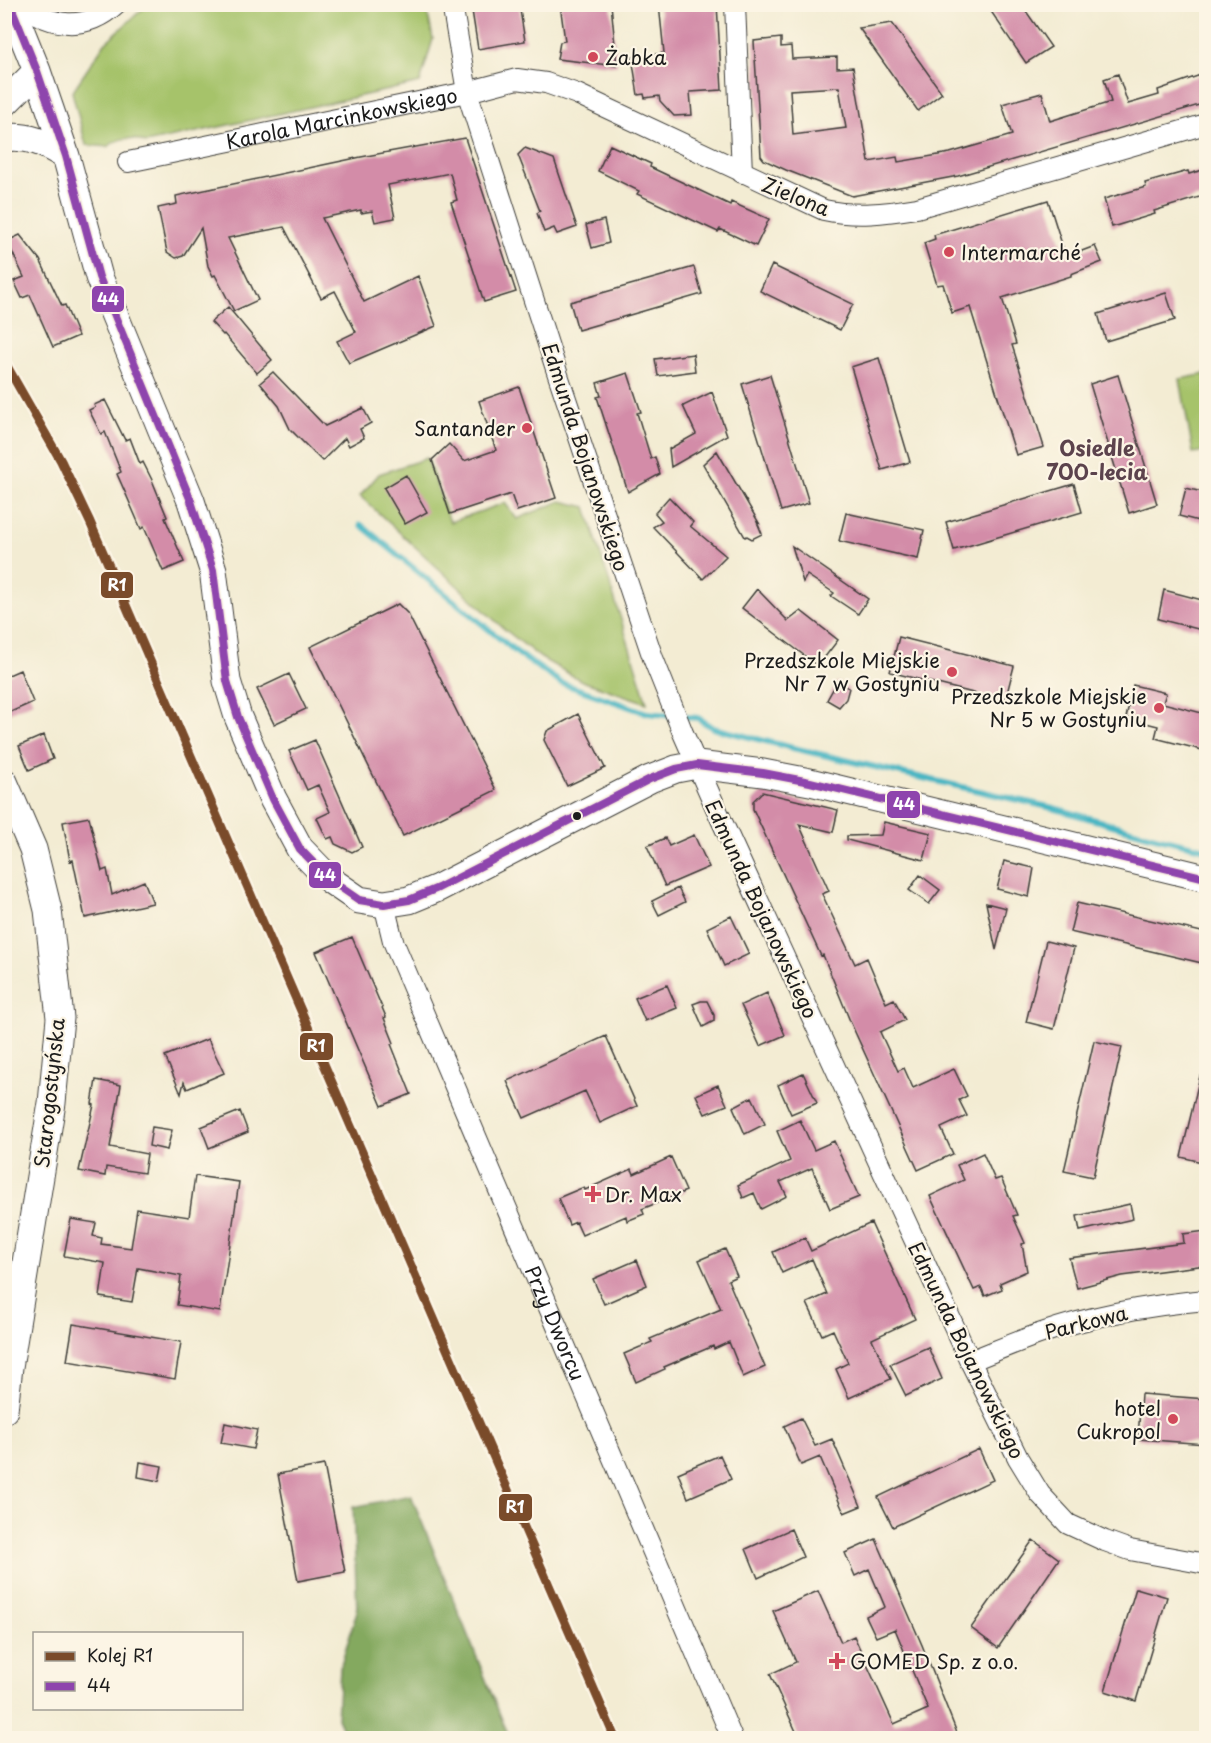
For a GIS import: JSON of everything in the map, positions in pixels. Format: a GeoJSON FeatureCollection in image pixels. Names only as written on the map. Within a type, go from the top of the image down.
{"type":"FeatureCollection","features":[{"type":"Feature","properties":{"kind":"street"},"geometry":{"type":"LineString","coordinates":[[10,4],[37,71],[66,156],[99,277],[191,501],[213,570],[227,681],[238,717],[273,799],[300,849],[330,880],[359,900],[384,904],[409,900],[438,888],[650,779],[697,765],[763,773],[810,782],[1206,878]]}},
{"type":"Feature","properties":{"kind":"street"},"geometry":{"type":"LineString","coordinates":[[20,4],[33,14],[55,23],[76,23],[104,15],[116,4]]}},
{"type":"Feature","properties":{"kind":"street","name":"Karola Marcinkowskiego"},"geometry":{"type":"LineString","coordinates":[[128,162],[468,92],[452,4]]}},
{"type":"Feature","properties":{"kind":"street"},"geometry":{"type":"LineString","coordinates":[[735,4],[742,173]]}},
{"type":"Feature","properties":{"kind":"street"},"geometry":{"type":"LineString","coordinates":[[4,104],[37,71]]}},
{"type":"Feature","properties":{"kind":"street","name":"Zielona"},"geometry":{"type":"LineString","coordinates":[[468,92],[517,78],[546,83],[577,94],[824,210],[847,215],[889,213],[917,208],[1206,124]]}},
{"type":"Feature","properties":{"kind":"street","name":"Edmunda Bojanowskiego"},"geometry":{"type":"LineString","coordinates":[[468,92],[557,372],[653,658],[683,734],[970,1361],[1023,1467],[1040,1494],[1068,1524],[1130,1550],[1206,1564]]}},
{"type":"Feature","properties":{"kind":"street"},"geometry":{"type":"LineString","coordinates":[[4,138],[24,137],[66,156]]}},
{"type":"Feature","properties":{"kind":"street","name":"Starogostyńska"},"geometry":{"type":"LineString","coordinates":[[4,782],[33,849],[48,910],[60,1018],[52,1103],[14,1285],[4,1410]]}},
{"type":"Feature","properties":{"kind":"street","name":"Przy Dworcu"},"geometry":{"type":"LineString","coordinates":[[384,904],[393,941],[732,1738]]}},
{"type":"Feature","properties":{"kind":"street","name":"Parkowa"},"geometry":{"type":"LineString","coordinates":[[970,1361],[1040,1333],[1102,1315],[1206,1300]]}},
{"type":"Feature","properties":{"kind":"green space"},"geometry":{"type":"Polygon","coordinates":[[[147,5],[426,5],[433,39],[420,83],[146,143],[126,139],[117,141],[108,147],[86,145],[72,92],[105,43],[147,5]]]}},
{"type":"Feature","properties":{"kind":"green space"},"geometry":{"type":"Polygon","coordinates":[[[1206,374],[1206,451],[1193,453],[1180,379],[1206,374]]]}},
{"type":"Feature","properties":{"kind":"green space"},"geometry":{"type":"Polygon","coordinates":[[[427,458],[450,522],[505,503],[517,519],[561,501],[586,507],[647,703],[582,681],[541,658],[503,628],[360,496],[379,474],[427,458]]]}},
{"type":"Feature","properties":{"kind":"green space"},"geometry":{"type":"Polygon","coordinates":[[[411,1495],[510,1738],[346,1738],[337,1718],[340,1668],[357,1611],[353,1507],[411,1495]]]}},
{"type":"Feature","properties":{"kind":"building"},"geometry":{"type":"Polygon","coordinates":[[[471,4],[519,4],[525,41],[478,49],[471,4]]]}},
{"type":"Feature","properties":{"kind":"building"},"geometry":{"type":"Polygon","coordinates":[[[560,4],[611,4],[617,66],[557,59],[560,42],[565,41],[560,4]]]}},
{"type":"Feature","properties":{"kind":"building"},"geometry":{"type":"Polygon","coordinates":[[[659,4],[717,4],[722,90],[690,92],[692,115],[674,116],[660,101],[659,96],[645,98],[644,94],[638,95],[632,57],[664,53],[659,4]]]}},
{"type":"Feature","properties":{"kind":"building"},"geometry":{"type":"Polygon","coordinates":[[[986,4],[1021,4],[1051,47],[1026,63],[986,4]]]}},
{"type":"Feature","properties":{"kind":"building"},"geometry":{"type":"Polygon","coordinates":[[[892,23],[942,93],[918,111],[859,28],[892,23]]]}},
{"type":"Feature","properties":{"kind":"building"},"geometry":{"type":"Polygon","coordinates":[[[781,38],[781,47],[791,46],[792,59],[837,57],[837,68],[853,67],[869,162],[897,157],[898,162],[950,153],[1012,135],[1002,104],[1042,93],[1050,121],[1111,102],[1104,79],[1118,74],[1128,104],[1159,95],[1158,90],[1206,73],[1206,103],[958,176],[852,196],[786,170],[764,160],[761,156],[754,41],[781,38]],[[839,87],[790,90],[793,135],[846,128],[839,87]]]}},
{"type":"Feature","properties":{"kind":"building"},"geometry":{"type":"Polygon","coordinates":[[[465,138],[516,292],[484,302],[451,202],[457,200],[450,173],[388,185],[395,218],[375,222],[372,211],[361,213],[361,210],[322,218],[364,302],[418,276],[436,326],[349,363],[337,341],[356,332],[335,291],[321,298],[284,227],[228,238],[258,300],[234,311],[208,266],[201,228],[183,256],[176,258],[167,252],[158,208],[177,204],[176,196],[361,157],[465,138]]]}},
{"type":"Feature","properties":{"kind":"building"},"geometry":{"type":"Polygon","coordinates":[[[610,145],[730,205],[731,202],[769,219],[756,246],[720,229],[718,232],[637,194],[639,191],[598,171],[610,145]]]}},
{"type":"Feature","properties":{"kind":"building"},"geometry":{"type":"Polygon","coordinates":[[[525,148],[554,159],[577,227],[557,234],[554,228],[544,232],[537,213],[540,211],[518,155],[525,148]]]}},
{"type":"Feature","properties":{"kind":"building"},"geometry":{"type":"Polygon","coordinates":[[[1206,169],[1206,195],[1112,227],[1104,199],[1146,187],[1145,183],[1188,171],[1189,174],[1206,169]]]}},
{"type":"Feature","properties":{"kind":"building"},"geometry":{"type":"Polygon","coordinates":[[[1048,200],[1066,257],[1095,246],[1102,262],[1071,274],[1071,276],[1002,298],[1016,344],[1012,345],[1044,447],[1016,455],[970,307],[952,313],[943,284],[937,285],[924,243],[935,239],[934,235],[1048,200]]]}},
{"type":"Feature","properties":{"kind":"building"},"geometry":{"type":"Polygon","coordinates":[[[604,220],[609,243],[592,248],[586,225],[604,220]]]}},
{"type":"Feature","properties":{"kind":"building"},"geometry":{"type":"Polygon","coordinates":[[[20,235],[40,260],[62,306],[65,305],[78,336],[53,347],[30,295],[22,298],[14,281],[24,277],[7,241],[20,235]]]}},
{"type":"Feature","properties":{"kind":"building"},"geometry":{"type":"Polygon","coordinates":[[[772,265],[853,304],[840,330],[760,291],[772,265]]]}},
{"type":"Feature","properties":{"kind":"building"},"geometry":{"type":"Polygon","coordinates":[[[694,267],[702,294],[578,330],[570,302],[694,267]]]}},
{"type":"Feature","properties":{"kind":"building"},"geometry":{"type":"Polygon","coordinates":[[[1166,293],[1175,320],[1106,341],[1098,314],[1166,293]]]}},
{"type":"Feature","properties":{"kind":"building"},"geometry":{"type":"Polygon","coordinates":[[[228,307],[272,360],[257,373],[211,322],[228,307]]]}},
{"type":"Feature","properties":{"kind":"building"},"geometry":{"type":"Polygon","coordinates":[[[693,354],[695,371],[658,376],[655,359],[693,354]]]}},
{"type":"Feature","properties":{"kind":"building"},"geometry":{"type":"Polygon","coordinates":[[[879,358],[910,462],[882,470],[851,367],[879,358]]]}},
{"type":"Feature","properties":{"kind":"building"},"geometry":{"type":"Polygon","coordinates":[[[273,372],[325,426],[363,408],[371,423],[360,429],[364,438],[349,446],[345,438],[322,461],[290,429],[279,406],[260,383],[273,372]]]}},
{"type":"Feature","properties":{"kind":"building"},"geometry":{"type":"Polygon","coordinates":[[[628,373],[641,412],[637,413],[651,459],[655,457],[660,474],[628,492],[597,397],[601,396],[597,383],[628,373]]]}},
{"type":"Feature","properties":{"kind":"building"},"geometry":{"type":"Polygon","coordinates":[[[770,375],[809,503],[781,511],[742,384],[770,375]]]}},
{"type":"Feature","properties":{"kind":"building"},"geometry":{"type":"Polygon","coordinates":[[[1118,375],[1157,504],[1129,513],[1090,384],[1118,375]]]}},
{"type":"Feature","properties":{"kind":"building"},"geometry":{"type":"Polygon","coordinates":[[[519,387],[556,498],[517,511],[511,494],[450,514],[432,460],[449,444],[464,461],[496,450],[479,401],[519,387]]]}},
{"type":"Feature","properties":{"kind":"building"},"geometry":{"type":"Polygon","coordinates":[[[712,392],[727,435],[671,467],[669,449],[696,434],[683,406],[712,392]]]}},
{"type":"Feature","properties":{"kind":"building"},"geometry":{"type":"Polygon","coordinates":[[[105,400],[125,440],[130,438],[140,464],[143,462],[152,480],[184,562],[163,571],[144,527],[141,529],[117,474],[121,472],[105,432],[101,434],[89,410],[105,400]]]}},
{"type":"Feature","properties":{"kind":"building"},"geometry":{"type":"Polygon","coordinates":[[[717,451],[759,523],[757,522],[762,534],[752,539],[745,537],[703,464],[717,451]]]}},
{"type":"Feature","properties":{"kind":"building"},"geometry":{"type":"Polygon","coordinates":[[[406,475],[427,512],[405,524],[384,488],[406,475]]]}},
{"type":"Feature","properties":{"kind":"building"},"geometry":{"type":"Polygon","coordinates":[[[1074,484],[1082,512],[954,550],[946,522],[1074,484]]]}},
{"type":"Feature","properties":{"kind":"building"},"geometry":{"type":"Polygon","coordinates":[[[1186,488],[1206,493],[1206,523],[1179,516],[1186,488]]]}},
{"type":"Feature","properties":{"kind":"building"},"geometry":{"type":"Polygon","coordinates":[[[669,497],[693,522],[690,526],[726,556],[703,579],[653,527],[662,521],[655,513],[669,497]]]}},
{"type":"Feature","properties":{"kind":"building"},"geometry":{"type":"Polygon","coordinates":[[[846,513],[924,530],[918,559],[839,541],[846,513]]]}},
{"type":"Feature","properties":{"kind":"building"},"geometry":{"type":"Polygon","coordinates":[[[792,546],[868,599],[858,614],[831,596],[834,593],[807,575],[803,582],[792,546]]]}},
{"type":"Feature","properties":{"kind":"building"},"geometry":{"type":"Polygon","coordinates":[[[757,589],[788,621],[801,611],[838,640],[818,666],[742,608],[757,589]]]}},
{"type":"Feature","properties":{"kind":"building"},"geometry":{"type":"Polygon","coordinates":[[[1164,590],[1206,601],[1206,631],[1158,619],[1164,590]]]}},
{"type":"Feature","properties":{"kind":"building"},"geometry":{"type":"Polygon","coordinates":[[[398,604],[408,614],[496,790],[403,836],[310,647],[398,604]]]}},
{"type":"Feature","properties":{"kind":"building"},"geometry":{"type":"Polygon","coordinates":[[[899,637],[1014,666],[1005,701],[890,672],[899,637]]]}},
{"type":"Feature","properties":{"kind":"building"},"geometry":{"type":"Polygon","coordinates":[[[20,670],[33,702],[4,715],[4,677],[20,670]]]}},
{"type":"Feature","properties":{"kind":"building"},"geometry":{"type":"Polygon","coordinates":[[[289,674],[306,709],[274,724],[257,689],[289,674]]]}},
{"type":"Feature","properties":{"kind":"building"},"geometry":{"type":"Polygon","coordinates":[[[837,682],[849,688],[846,699],[839,707],[827,700],[837,682]]]}},
{"type":"Feature","properties":{"kind":"building"},"geometry":{"type":"Polygon","coordinates":[[[1133,685],[1166,693],[1163,703],[1206,714],[1206,751],[1155,738],[1158,726],[1126,718],[1133,685]]]}},
{"type":"Feature","properties":{"kind":"building"},"geometry":{"type":"Polygon","coordinates":[[[578,714],[605,768],[567,786],[544,740],[547,731],[578,714]]]}},
{"type":"Feature","properties":{"kind":"building"},"geometry":{"type":"Polygon","coordinates":[[[44,735],[53,759],[29,770],[19,746],[44,735]]]}},
{"type":"Feature","properties":{"kind":"building"},"geometry":{"type":"Polygon","coordinates":[[[315,740],[362,847],[352,852],[335,844],[332,837],[327,839],[317,818],[330,812],[318,785],[307,790],[289,751],[315,740]]]}},
{"type":"Feature","properties":{"kind":"building"},"geometry":{"type":"Polygon","coordinates":[[[762,792],[838,810],[833,832],[799,824],[829,891],[822,894],[855,964],[867,958],[886,1003],[894,999],[905,1020],[880,1032],[898,1071],[904,1068],[913,1088],[954,1069],[967,1096],[959,1100],[967,1116],[941,1128],[953,1154],[918,1170],[850,1021],[823,955],[821,956],[753,809],[753,801],[762,792]]]}},
{"type":"Feature","properties":{"kind":"building"},"geometry":{"type":"Polygon","coordinates":[[[89,817],[102,871],[107,869],[112,895],[144,881],[153,903],[85,918],[73,860],[70,861],[63,822],[89,817]]]}},
{"type":"Feature","properties":{"kind":"building"},"geometry":{"type":"Polygon","coordinates":[[[884,822],[931,833],[924,860],[847,840],[847,836],[881,835],[884,822]]]}},
{"type":"Feature","properties":{"kind":"building"},"geometry":{"type":"Polygon","coordinates":[[[694,835],[709,867],[665,886],[647,846],[665,838],[669,846],[694,835]]]}},
{"type":"Feature","properties":{"kind":"building"},"geometry":{"type":"Polygon","coordinates":[[[1004,861],[1034,868],[1029,897],[997,889],[1004,861]]]}},
{"type":"Feature","properties":{"kind":"building"},"geometry":{"type":"Polygon","coordinates":[[[920,875],[940,890],[929,904],[909,890],[920,875]]]}},
{"type":"Feature","properties":{"kind":"building"},"geometry":{"type":"Polygon","coordinates":[[[678,888],[685,902],[659,915],[652,901],[678,888]]]}},
{"type":"Feature","properties":{"kind":"building"},"geometry":{"type":"Polygon","coordinates":[[[986,903],[1006,908],[996,950],[986,903]]]}},
{"type":"Feature","properties":{"kind":"building"},"geometry":{"type":"Polygon","coordinates":[[[1077,903],[1206,933],[1206,964],[1070,932],[1077,903]]]}},
{"type":"Feature","properties":{"kind":"building"},"geometry":{"type":"Polygon","coordinates":[[[731,916],[749,954],[724,966],[707,928],[731,916]]]}},
{"type":"Feature","properties":{"kind":"building"},"geometry":{"type":"Polygon","coordinates":[[[352,937],[386,1017],[384,1018],[394,1043],[391,1044],[411,1094],[382,1106],[316,952],[352,937]]]}},
{"type":"Feature","properties":{"kind":"building"},"geometry":{"type":"Polygon","coordinates":[[[1046,941],[1074,948],[1054,1029],[1026,1022],[1046,941]]]}},
{"type":"Feature","properties":{"kind":"building"},"geometry":{"type":"Polygon","coordinates":[[[667,985],[677,1008],[645,1021],[635,998],[667,985]]]}},
{"type":"Feature","properties":{"kind":"building"},"geometry":{"type":"Polygon","coordinates":[[[767,993],[785,1035],[760,1046],[741,1005],[767,993]]]}},
{"type":"Feature","properties":{"kind":"building"},"geometry":{"type":"Polygon","coordinates":[[[707,1001],[714,1015],[714,1021],[703,1027],[693,1004],[707,1001]]]}},
{"type":"Feature","properties":{"kind":"building"},"geometry":{"type":"Polygon","coordinates":[[[606,1036],[637,1106],[600,1123],[585,1091],[524,1118],[507,1081],[606,1036]]]}},
{"type":"Feature","properties":{"kind":"building"},"geometry":{"type":"Polygon","coordinates":[[[208,1039],[224,1073],[187,1089],[184,1082],[181,1094],[165,1056],[208,1039]]]}},
{"type":"Feature","properties":{"kind":"building"},"geometry":{"type":"Polygon","coordinates":[[[1094,1041],[1122,1047],[1093,1177],[1064,1171],[1094,1041]]]}},
{"type":"Feature","properties":{"kind":"building"},"geometry":{"type":"Polygon","coordinates":[[[803,1073],[817,1103],[791,1114],[778,1085],[803,1073]]]}},
{"type":"Feature","properties":{"kind":"building"},"geometry":{"type":"Polygon","coordinates":[[[1200,1076],[1206,1077],[1206,1163],[1181,1157],[1200,1076]]]}},
{"type":"Feature","properties":{"kind":"building"},"geometry":{"type":"Polygon","coordinates":[[[96,1080],[121,1085],[110,1147],[147,1154],[144,1173],[106,1167],[105,1176],[79,1171],[94,1105],[92,1104],[96,1080]]]}},
{"type":"Feature","properties":{"kind":"building"},"geometry":{"type":"Polygon","coordinates":[[[718,1085],[727,1105],[705,1114],[696,1095],[718,1085]]]}},
{"type":"Feature","properties":{"kind":"building"},"geometry":{"type":"Polygon","coordinates":[[[752,1097],[765,1124],[745,1134],[733,1107],[752,1097]]]}},
{"type":"Feature","properties":{"kind":"building"},"geometry":{"type":"Polygon","coordinates":[[[240,1111],[248,1132],[209,1148],[201,1127],[240,1111]]]}},
{"type":"Feature","properties":{"kind":"building"},"geometry":{"type":"Polygon","coordinates":[[[800,1120],[814,1150],[834,1141],[859,1197],[830,1209],[812,1168],[780,1182],[787,1196],[761,1209],[754,1193],[743,1198],[738,1185],[790,1161],[777,1131],[800,1120]]]}},
{"type":"Feature","properties":{"kind":"building"},"geometry":{"type":"Polygon","coordinates":[[[152,1127],[172,1130],[167,1150],[149,1146],[152,1127]]]}},
{"type":"Feature","properties":{"kind":"building"},"geometry":{"type":"Polygon","coordinates":[[[983,1153],[995,1180],[1001,1178],[1017,1215],[1013,1216],[1025,1243],[1022,1244],[1027,1271],[1000,1283],[1002,1289],[985,1296],[981,1287],[974,1290],[930,1196],[964,1180],[957,1165],[983,1153]]]}},
{"type":"Feature","properties":{"kind":"building"},"geometry":{"type":"Polygon","coordinates":[[[671,1157],[686,1191],[642,1209],[644,1214],[627,1221],[626,1216],[582,1235],[576,1222],[569,1225],[558,1198],[584,1187],[585,1190],[632,1169],[634,1174],[671,1157]]]}},
{"type":"Feature","properties":{"kind":"building"},"geometry":{"type":"Polygon","coordinates":[[[195,1176],[239,1182],[220,1312],[177,1305],[181,1276],[138,1268],[132,1302],[100,1297],[105,1263],[64,1256],[71,1219],[96,1223],[93,1236],[102,1238],[101,1244],[131,1248],[137,1209],[189,1217],[195,1176]]]}},
{"type":"Feature","properties":{"kind":"building"},"geometry":{"type":"Polygon","coordinates":[[[1130,1204],[1133,1219],[1080,1231],[1077,1216],[1130,1204]]]}},
{"type":"Feature","properties":{"kind":"building"},"geometry":{"type":"Polygon","coordinates":[[[871,1223],[915,1319],[872,1339],[891,1379],[849,1398],[836,1369],[848,1363],[833,1330],[822,1335],[807,1303],[827,1294],[812,1259],[782,1273],[773,1252],[805,1238],[811,1251],[871,1223]]]}},
{"type":"Feature","properties":{"kind":"building"},"geometry":{"type":"Polygon","coordinates":[[[1206,1231],[1206,1265],[1122,1276],[1077,1288],[1069,1258],[1184,1243],[1183,1234],[1206,1231]]]}},
{"type":"Feature","properties":{"kind":"building"},"geometry":{"type":"Polygon","coordinates":[[[725,1249],[737,1276],[728,1280],[765,1367],[743,1377],[729,1342],[714,1349],[713,1346],[664,1367],[665,1369],[636,1382],[624,1354],[652,1342],[650,1339],[721,1309],[699,1260],[725,1249]]]}},
{"type":"Feature","properties":{"kind":"building"},"geometry":{"type":"Polygon","coordinates":[[[637,1260],[647,1285],[604,1304],[593,1279],[637,1260]]]}},
{"type":"Feature","properties":{"kind":"building"},"geometry":{"type":"Polygon","coordinates":[[[73,1324],[181,1342],[175,1379],[67,1361],[73,1324]]]}},
{"type":"Feature","properties":{"kind":"building"},"geometry":{"type":"Polygon","coordinates":[[[928,1347],[942,1379],[906,1396],[890,1364],[928,1347]]]}},
{"type":"Feature","properties":{"kind":"building","name":"hotel Cukropol"},"geometry":{"type":"Polygon","coordinates":[[[1141,1394],[1206,1399],[1206,1444],[1138,1439],[1141,1394]]]}},
{"type":"Feature","properties":{"kind":"building"},"geometry":{"type":"Polygon","coordinates":[[[801,1418],[815,1446],[832,1439],[861,1506],[844,1513],[820,1457],[801,1465],[784,1426],[801,1418]]]}},
{"type":"Feature","properties":{"kind":"building"},"geometry":{"type":"Polygon","coordinates":[[[225,1423],[257,1430],[253,1449],[221,1443],[225,1423]]]}},
{"type":"Feature","properties":{"kind":"building"},"geometry":{"type":"Polygon","coordinates":[[[979,1449],[993,1480],[893,1527],[878,1497],[979,1449]]]}},
{"type":"Feature","properties":{"kind":"building"},"geometry":{"type":"Polygon","coordinates":[[[720,1455],[731,1479],[688,1498],[678,1473],[720,1455]]]}},
{"type":"Feature","properties":{"kind":"building"},"geometry":{"type":"Polygon","coordinates":[[[140,1462],[162,1466],[159,1481],[138,1477],[140,1462]]]}},
{"type":"Feature","properties":{"kind":"building"},"geometry":{"type":"Polygon","coordinates":[[[324,1465],[345,1572],[298,1581],[278,1474],[324,1465]]]}},
{"type":"Feature","properties":{"kind":"building"},"geometry":{"type":"Polygon","coordinates":[[[791,1529],[803,1557],[758,1578],[746,1549],[791,1529]]]}},
{"type":"Feature","properties":{"kind":"building"},"geometry":{"type":"Polygon","coordinates":[[[876,1539],[959,1738],[799,1738],[770,1674],[796,1662],[773,1611],[818,1591],[841,1642],[854,1636],[894,1724],[928,1709],[895,1629],[876,1637],[866,1616],[885,1607],[869,1569],[855,1576],[845,1553],[876,1539]]]}},
{"type":"Feature","properties":{"kind":"building"},"geometry":{"type":"Polygon","coordinates":[[[1033,1540],[1059,1559],[998,1648],[971,1628],[1033,1540]]]}},
{"type":"Feature","properties":{"kind":"building"},"geometry":{"type":"Polygon","coordinates":[[[1136,1588],[1167,1597],[1136,1701],[1105,1691],[1136,1588]]]}},
{"type":"Feature","properties":{"kind":"waterway"},"geometry":{"type":"LineString","coordinates":[[361,525],[520,655],[561,683],[647,713],[698,718],[713,728],[1053,808],[1206,849]]}},
{"type":"Feature","properties":{"kind":"rail line","name":"R1"},"geometry":{"type":"LineString","coordinates":[[4,361],[61,461],[90,522],[615,1738]]}},
{"type":"Feature","properties":{"kind":"transit line","name":"44"},"geometry":{"type":"LineString","coordinates":[[10,4],[37,71],[66,156],[99,277],[191,501],[213,570],[227,681],[238,717],[273,799],[300,849],[330,880],[359,900],[384,904],[409,900],[438,888],[650,779],[676,769],[697,765],[763,773],[810,782],[1206,878]]}},
{"type":"Feature","properties":{"kind":"place","name":"Żabka"},"geometry":{"type":"Point","coordinates":[593,57]}},
{"type":"Feature","properties":{"kind":"place","name":"Intermarché"},"geometry":{"type":"Point","coordinates":[949,252]}},
{"type":"Feature","properties":{"kind":"place","name":"Santander"},"geometry":{"type":"Point","coordinates":[527,428]}},
{"type":"Feature","properties":{"kind":"place","name":"Przedszkole Miejskie Nr 7 w Gostyniu"},"geometry":{"type":"Point","coordinates":[952,672]}},
{"type":"Feature","properties":{"kind":"place","name":"Przedszkole Miejskie Nr 5 w Gostyniu"},"geometry":{"type":"Point","coordinates":[1159,708]}},
{"type":"Feature","properties":{"kind":"place","name":"Dr. Max"},"geometry":{"type":"Point","coordinates":[593,1194]}},
{"type":"Feature","properties":{"kind":"place","name":"hotel Cukropol"},"geometry":{"type":"Point","coordinates":[1173,1419]}},
{"type":"Feature","properties":{"kind":"place","name":"GOMED Sp. z o.o."},"geometry":{"type":"Point","coordinates":[837,1661]}},
{"type":"Feature","properties":{"kind":"district","name":"Osiedle 700-lecia"},"geometry":{"type":"Point","coordinates":[1097,459]}}]}
